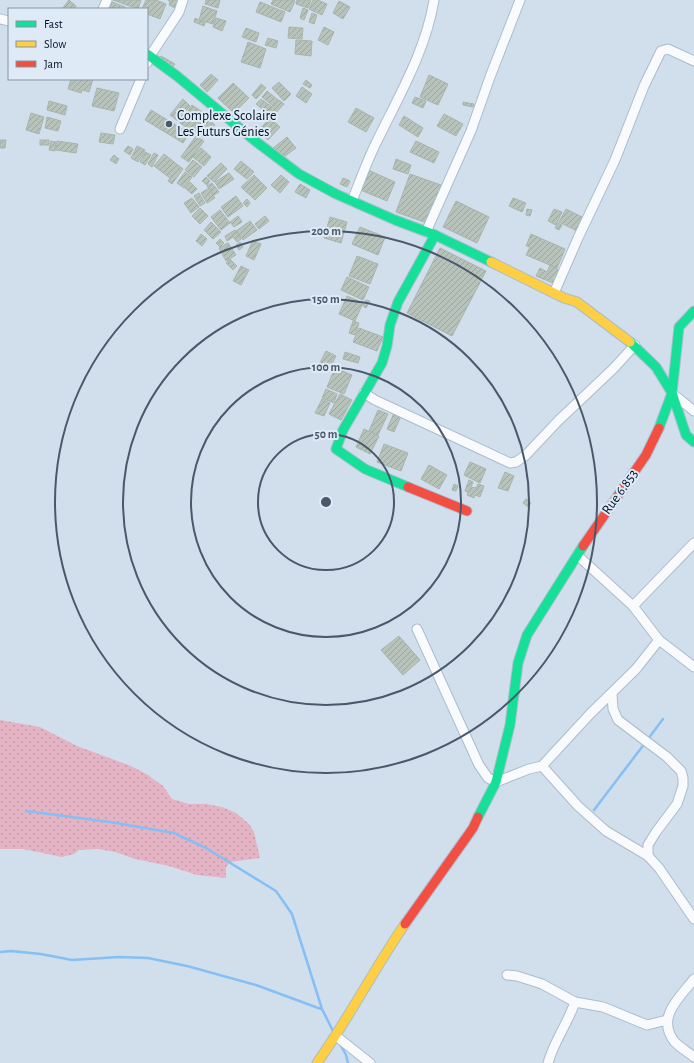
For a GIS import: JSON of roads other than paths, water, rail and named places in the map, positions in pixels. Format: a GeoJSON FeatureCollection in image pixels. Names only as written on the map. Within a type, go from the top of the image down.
{"type":"FeatureCollection","features":[{"type":"Feature","properties":{"kind":"street"},"geometry":{"type":"LineString","coordinates":[[183,0],[179,12],[148,58],[299,174],[336,194],[431,234],[564,298],[577,302],[635,346],[656,367],[672,393],[686,436],[694,442]]}},
{"type":"Feature","properties":{"kind":"street"},"geometry":{"type":"LineString","coordinates":[[352,201],[375,144],[416,59],[432,13],[434,0]]}},
{"type":"Feature","properties":{"kind":"street"},"geometry":{"type":"LineString","coordinates":[[467,511],[365,469],[336,449],[343,430],[382,363],[388,346],[390,325],[398,302],[431,234],[520,0]]}},
{"type":"Feature","properties":{"kind":"street"},"geometry":{"type":"LineString","coordinates":[[554,293],[615,160],[644,86],[660,51],[668,49],[694,60]]}},
{"type":"Feature","properties":{"kind":"street"},"geometry":{"type":"LineString","coordinates":[[120,129],[141,80]]}},
{"type":"Feature","properties":{"kind":"street","name":"Rue 6.853"},"geometry":{"type":"LineString","coordinates":[[317,1063],[336,1036],[404,925],[473,828],[496,782],[510,725],[518,663],[527,635],[577,555],[646,455],[663,419],[672,393],[679,327],[694,311]]}},
{"type":"Feature","properties":{"kind":"street"},"geometry":{"type":"LineString","coordinates":[[364,393],[375,400],[510,463],[516,462],[526,455],[558,421],[635,346]]}},
{"type":"Feature","properties":{"kind":"street"},"geometry":{"type":"LineString","coordinates":[[672,393],[694,411]]}},
{"type":"Feature","properties":{"kind":"street"},"geometry":{"type":"LineString","coordinates":[[633,606],[694,543]]}},
{"type":"Feature","properties":{"kind":"street"},"geometry":{"type":"LineString","coordinates":[[577,555],[633,606],[660,640],[694,667]]}},
{"type":"Feature","properties":{"kind":"street"},"geometry":{"type":"LineString","coordinates":[[417,629],[479,765],[488,778],[496,782],[528,769],[542,766],[636,669],[660,640]]}},
{"type":"Feature","properties":{"kind":"street"},"geometry":{"type":"LineString","coordinates":[[612,693],[613,709],[618,720],[667,757],[681,771],[683,778],[683,786],[677,804],[648,845],[648,856]]}},
{"type":"Feature","properties":{"kind":"street"},"geometry":{"type":"LineString","coordinates":[[542,766],[578,806],[606,830],[648,856],[660,868],[694,918]]}},
{"type":"Feature","properties":{"kind":"street"},"geometry":{"type":"LineString","coordinates":[[507,975],[517,976],[542,984],[575,1002],[603,1007],[647,1025],[666,1020]]}},
{"type":"Feature","properties":{"kind":"street"},"geometry":{"type":"LineString","coordinates":[[694,979],[671,1009],[666,1020],[668,1029],[674,1041],[694,1057]]}},
{"type":"Feature","properties":{"kind":"street"},"geometry":{"type":"LineString","coordinates":[[548,1063],[550,1055],[572,1012],[575,1002]]}},
{"type":"Feature","properties":{"kind":"street"},"geometry":{"type":"LineString","coordinates":[[336,1036],[370,1063]]}},
{"type":"Feature","properties":{"kind":"waterway"},"geometry":{"type":"LineString","coordinates":[[648,739],[663,719]]}},
{"type":"Feature","properties":{"kind":"waterway"},"geometry":{"type":"LineString","coordinates":[[594,810],[645,743]]}},
{"type":"Feature","properties":{"kind":"waterway"},"geometry":{"type":"LineString","coordinates":[[26,811],[110,822],[174,833],[206,848],[276,891],[292,914],[322,1009],[334,1033]]}},
{"type":"Feature","properties":{"kind":"waterway"},"geometry":{"type":"LineString","coordinates":[[0,952],[11,951],[41,954],[72,960],[119,957],[148,958],[187,966],[256,985],[321,1009]]}},
{"type":"Feature","properties":{"kind":"waterway"},"geometry":{"type":"LineString","coordinates":[[339,1042],[346,1055],[348,1063]]}},
{"type":"Feature","properties":{"kind":"place","name":"Complexe Scolaire Les Futurs Génies"},"geometry":{"type":"Point","coordinates":[169,124]}}]}
